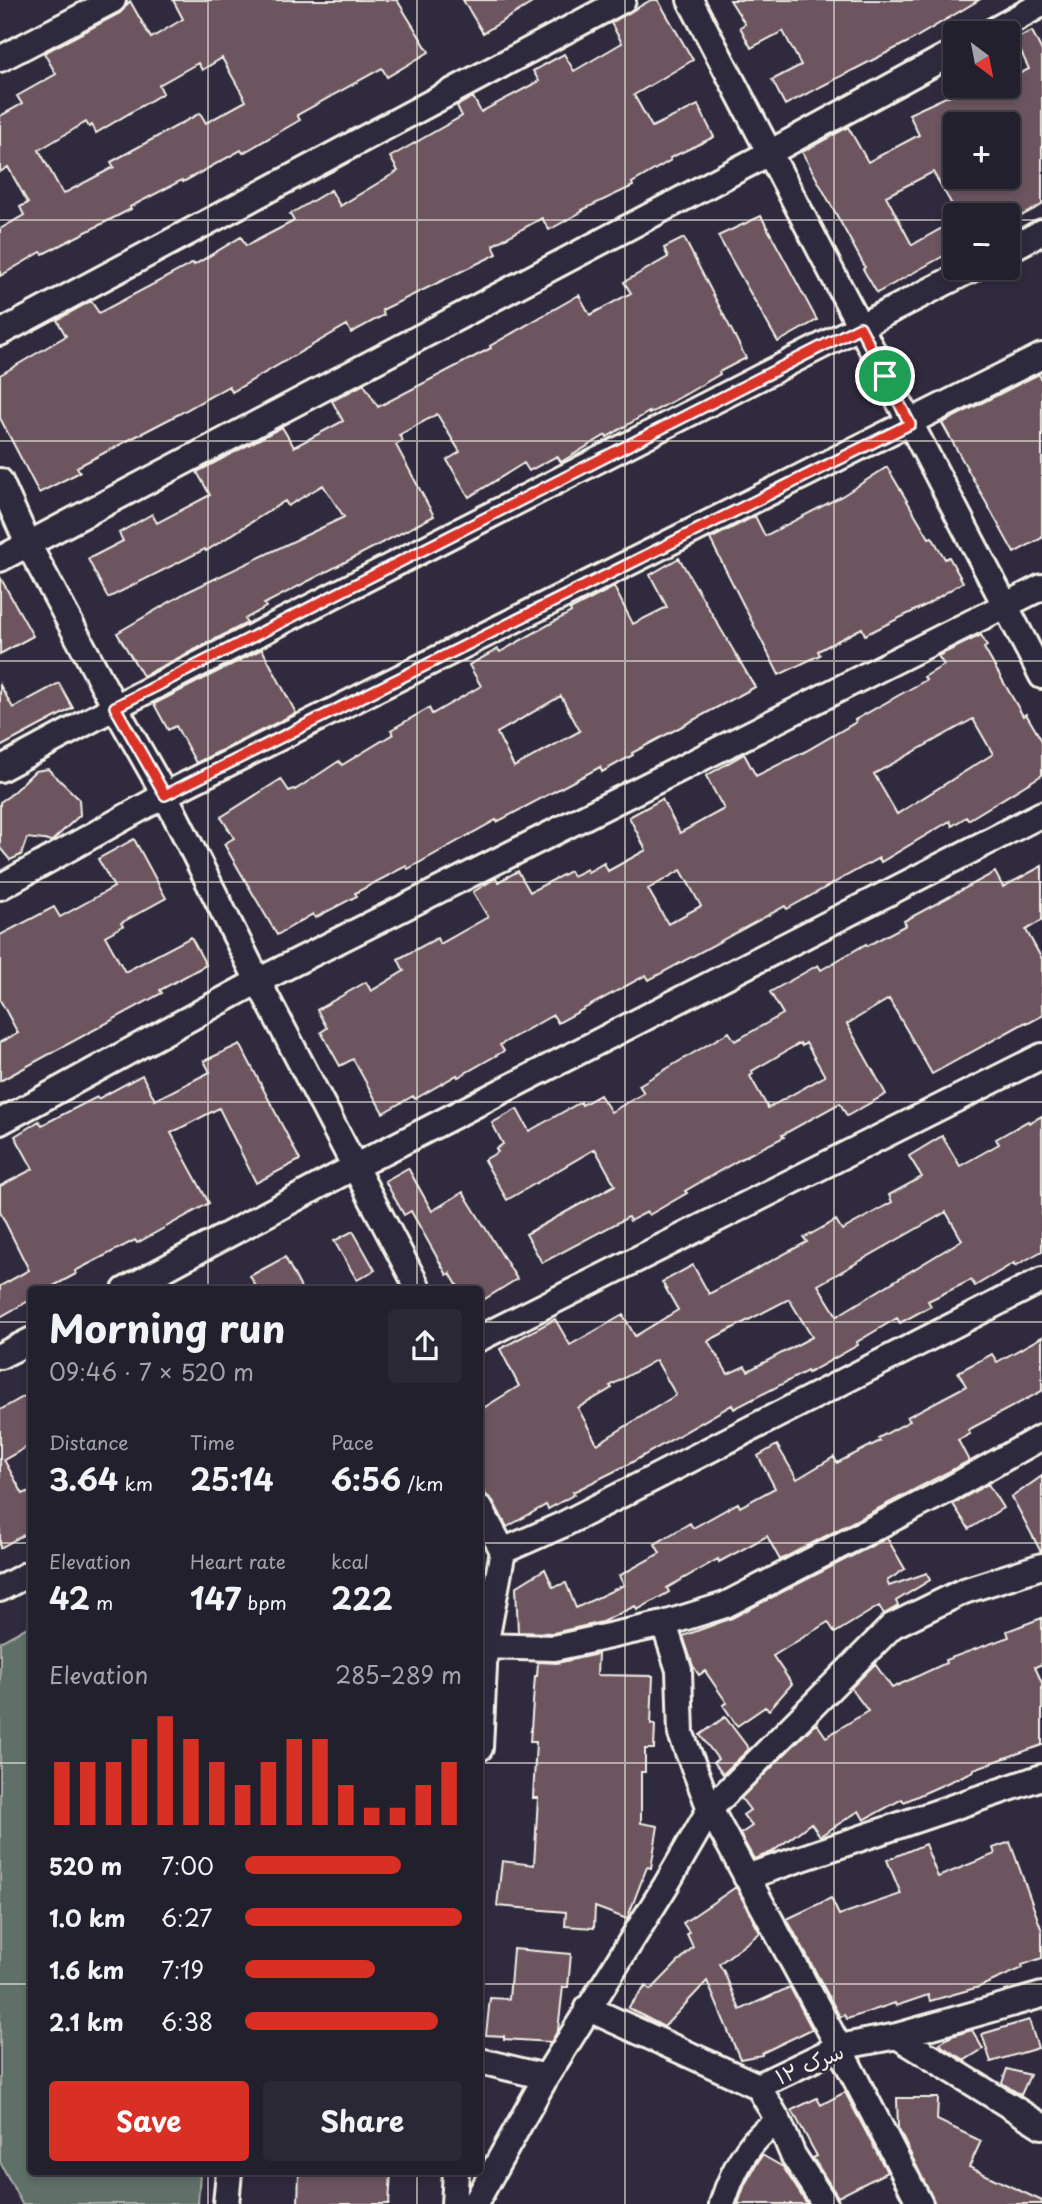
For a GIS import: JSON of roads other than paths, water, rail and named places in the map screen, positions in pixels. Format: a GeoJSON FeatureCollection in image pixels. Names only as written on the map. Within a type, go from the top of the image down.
{"type":"FeatureCollection","features":[{"type":"Feature","properties":{"kind":"street"},"geometry":{"type":"LineString","coordinates":[[0,59],[113,0]]}},
{"type":"Feature","properties":{"kind":"street"},"geometry":{"type":"LineString","coordinates":[[0,333],[623,0]]}},
{"type":"Feature","properties":{"kind":"street"},"geometry":{"type":"LineString","coordinates":[[690,0],[1042,677]]}},
{"type":"Feature","properties":{"kind":"street"},"geometry":{"type":"LineString","coordinates":[[1011,21],[1042,4]]}},
{"type":"Feature","properties":{"kind":"street"},"geometry":{"type":"LineString","coordinates":[[0,559],[769,153],[943,58]]}},
{"type":"Feature","properties":{"kind":"street"},"geometry":{"type":"LineString","coordinates":[[1020,244],[1042,232]]}},
{"type":"Feature","properties":{"kind":"street"},"geometry":{"type":"LineString","coordinates":[[0,769],[115,707],[951,280]]}},
{"type":"Feature","properties":{"kind":"street"},"geometry":{"type":"LineString","coordinates":[[0,887],[165,795],[1042,356]]}},
{"type":"Feature","properties":{"kind":"street"},"geometry":{"type":"LineString","coordinates":[[0,481],[28,544],[165,795],[258,981],[417,1286]]}},
{"type":"Feature","properties":{"kind":"street"},"geometry":{"type":"LineString","coordinates":[[0,1122],[258,981],[1042,587]]}},
{"type":"Feature","properties":{"kind":"street"},"geometry":{"type":"LineString","coordinates":[[132,1286],[356,1166],[1042,814]]}},
{"type":"Feature","properties":{"kind":"street"},"geometry":{"type":"LineString","coordinates":[[483,1336],[1042,1056]]}},
{"type":"Feature","properties":{"kind":"street"},"geometry":{"type":"LineString","coordinates":[[503,1551],[562,1525],[1042,1280]]}},
{"type":"Feature","properties":{"kind":"street"},"geometry":{"type":"LineString","coordinates":[[0,1356],[28,1342]]}},
{"type":"Feature","properties":{"kind":"street"},"geometry":{"type":"LineString","coordinates":[[485,1646],[554,1648],[664,1625],[726,1605],[944,1492],[1042,1437]]}},
{"type":"Feature","properties":{"kind":"street"},"geometry":{"type":"LineString","coordinates":[[483,1514],[503,1551],[485,1646],[483,1687]]}},
{"type":"Feature","properties":{"kind":"street"},"geometry":{"type":"LineString","coordinates":[[475,2204],[587,2008],[666,1885],[710,1809],[892,1626],[964,1591],[1042,1566]]}},
{"type":"Feature","properties":{"kind":"street"},"geometry":{"type":"LineString","coordinates":[[0,1589],[28,1574]]}},
{"type":"Feature","properties":{"kind":"street"},"geometry":{"type":"LineString","coordinates":[[664,1625],[679,1670],[681,1734],[710,1809],[839,2047],[920,2204]]}},
{"type":"Feature","properties":{"kind":"street"},"geometry":{"type":"LineString","coordinates":[[746,1877],[1042,1777]]}},
{"type":"Feature","properties":{"kind":"street","name":"سرک ۱۲"},"geometry":{"type":"LineString","coordinates":[[587,2008],[758,2086],[839,2047],[897,2036],[1042,1995]]}},
{"type":"Feature","properties":{"kind":"street"},"geometry":{"type":"LineString","coordinates":[[897,2036],[1042,2126]]}},
{"type":"Feature","properties":{"kind":"street"},"geometry":{"type":"LineString","coordinates":[[483,2062],[546,2077]]}},
{"type":"Feature","properties":{"kind":"street"},"geometry":{"type":"LineString","coordinates":[[758,2086],[779,2122],[793,2155],[825,2204]]}},
{"type":"Feature","properties":{"kind":"street"},"geometry":{"type":"LineString","coordinates":[[722,2204],[737,2165],[765,2128],[779,2122]]}},
{"type":"Feature","properties":{"kind":"street"},"geometry":{"type":"LineString","coordinates":[[226,2204],[229,2175]]}},
{"type":"Feature","properties":{"kind":"street"},"geometry":{"type":"LineString","coordinates":[[454,2204],[456,2175]]}}]}
